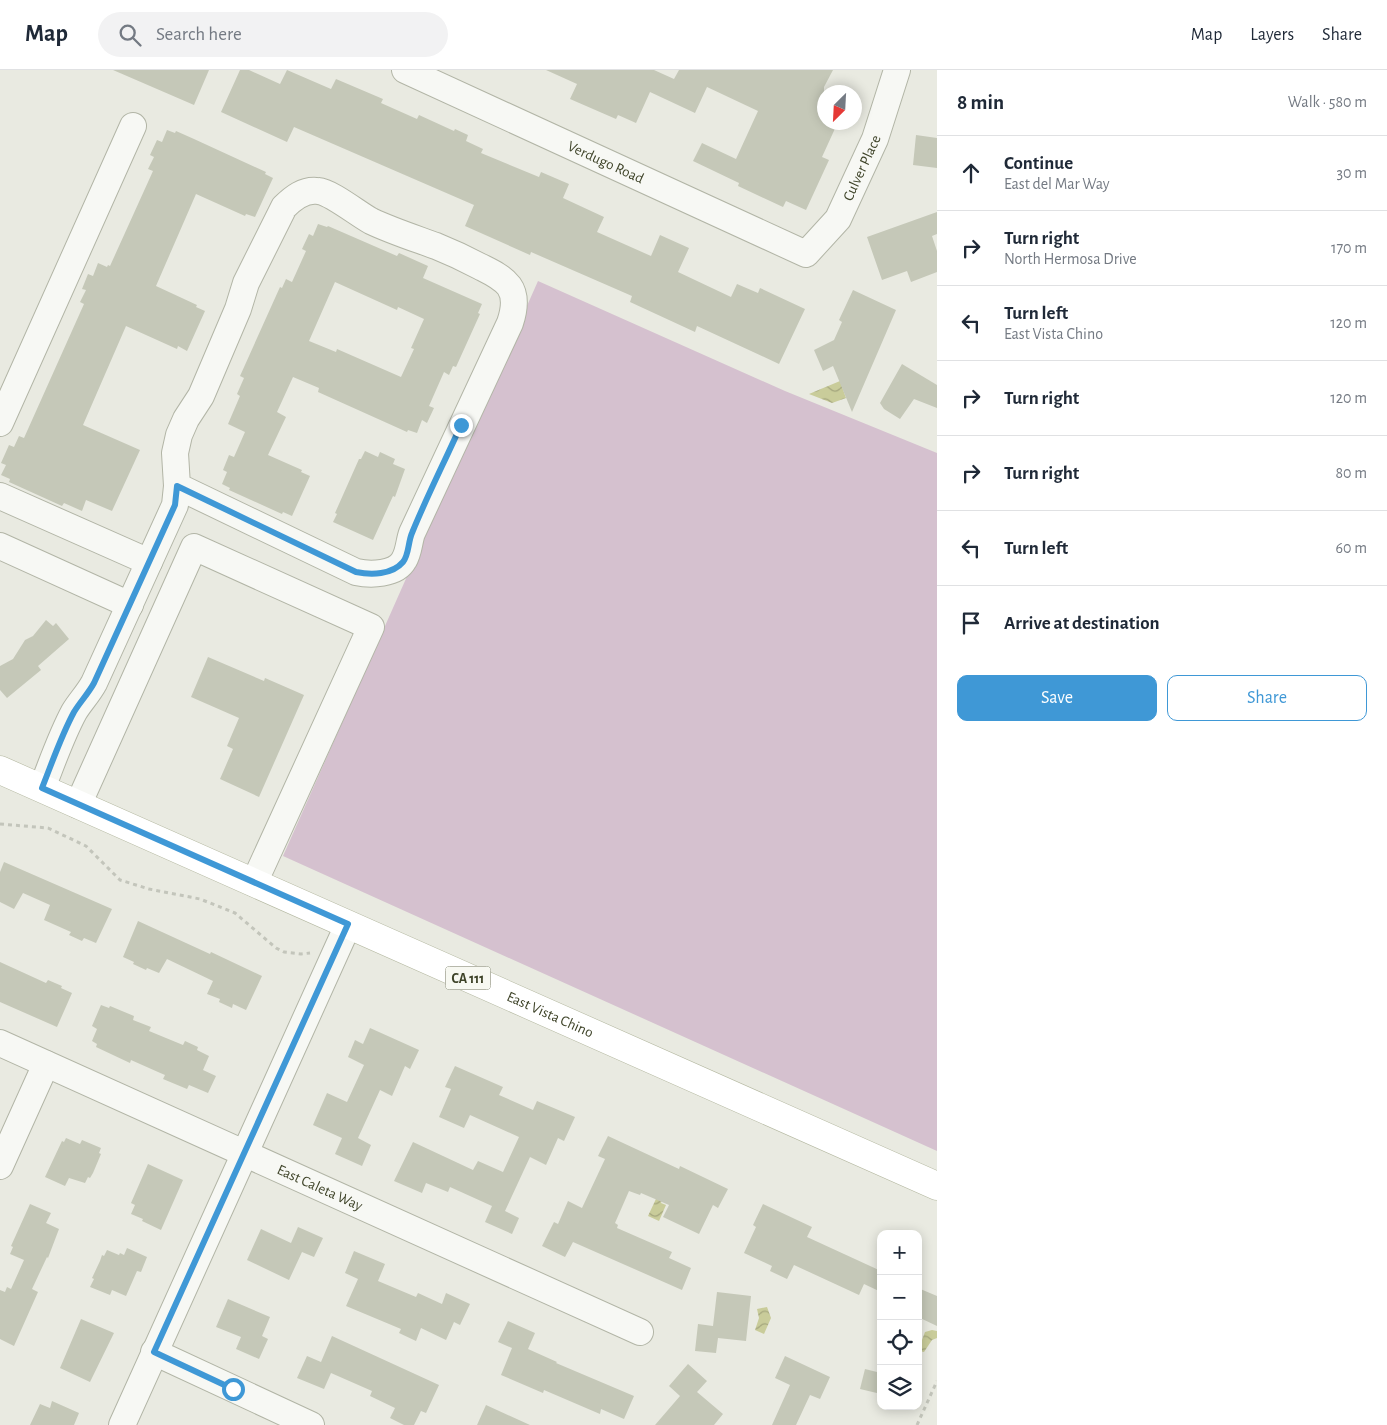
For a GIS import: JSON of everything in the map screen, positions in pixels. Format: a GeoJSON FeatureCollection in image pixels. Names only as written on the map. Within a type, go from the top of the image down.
{"type":"FeatureCollection","features":[{"type":"Feature","properties":{"kind":"main road","name":"East Vista Chino"},"geometry":{"type":"LineString","coordinates":[[0,770],[937,1186]]}},
{"type":"Feature","properties":{"kind":"street","name":"Verdugo Road"},"geometry":{"type":"LineString","coordinates":[[405,70],[806,254]]}},
{"type":"Feature","properties":{"kind":"street","name":"Culver Place"},"geometry":{"type":"LineString","coordinates":[[806,254],[838,218],[875,139],[897,70]]}},
{"type":"Feature","properties":{"kind":"street"},"geometry":{"type":"LineString","coordinates":[[0,423],[133,126]]}},
{"type":"Feature","properties":{"kind":"street"},"geometry":{"type":"LineString","coordinates":[[42,788],[68,725],[91,689],[175,505],[177,486],[175,453],[179,435],[186,418],[201,396],[238,309],[246,283],[284,207],[291,199],[303,192],[318,191],[329,195],[371,220],[416,240],[455,254],[500,277],[510,287],[514,297],[514,310],[510,323],[412,533],[404,561],[394,569],[368,575],[356,572],[177,486]]}},
{"type":"Feature","properties":{"kind":"street"},"geometry":{"type":"LineString","coordinates":[[0,496],[149,562]]}},
{"type":"Feature","properties":{"kind":"street"},"geometry":{"type":"LineString","coordinates":[[0,546],[130,605]]}},
{"type":"Feature","properties":{"kind":"street"},"geometry":{"type":"LineString","coordinates":[[78,804],[194,546],[371,627],[254,883]]}},
{"type":"Feature","properties":{"kind":"street"},"geometry":{"type":"LineString","coordinates":[[122,1425],[348,924]]}},
{"type":"Feature","properties":{"kind":"street","name":"East Caleta Way"},"geometry":{"type":"LineString","coordinates":[[0,1043],[640,1332]]}},
{"type":"Feature","properties":{"kind":"street"},"geometry":{"type":"LineString","coordinates":[[0,1166],[46,1064]]}},
{"type":"Feature","properties":{"kind":"street"},"geometry":{"type":"LineString","coordinates":[[154,1352],[311,1425]]}},
{"type":"Feature","properties":{"kind":"path"},"geometry":{"type":"LineString","coordinates":[[0,824],[48,828],[86,846],[120,880],[200,899],[235,913],[276,948],[284,952],[310,953]]}},
{"type":"Feature","properties":{"kind":"path"},"geometry":{"type":"LineString","coordinates":[[917,1425],[937,1381]]}},
{"type":"Feature","properties":{"kind":"shaded area"},"geometry":{"type":"Polygon","coordinates":[[[538,281],[785,391],[937,453],[937,1151],[283,856],[538,281]]]}},
{"type":"Feature","properties":{"kind":"water"},"geometry":{"type":"Polygon","coordinates":[[[840,381],[846,398],[832,403],[809,394],[840,381]]]}},
{"type":"Feature","properties":{"kind":"water"},"geometry":{"type":"Polygon","coordinates":[[[662,1186],[667,1188],[661,1203],[666,1205],[659,1221],[648,1216],[662,1186]]]}},
{"type":"Feature","properties":{"kind":"water"},"geometry":{"type":"Polygon","coordinates":[[[767,1307],[771,1318],[764,1334],[755,1330],[759,1318],[757,1309],[767,1307]]]}},
{"type":"Feature","properties":{"kind":"water"},"geometry":{"type":"Polygon","coordinates":[[[937,1331],[937,1338],[932,1340],[924,1352],[922,1352],[922,1340],[925,1332],[937,1331]]]}},
{"type":"Feature","properties":{"kind":"building"},"geometry":{"type":"Polygon","coordinates":[[[113,70],[209,70],[194,105],[113,70]]]}},
{"type":"Feature","properties":{"kind":"building"},"geometry":{"type":"Polygon","coordinates":[[[240,70],[249,70],[280,84],[287,70],[331,89],[336,79],[383,99],[381,103],[417,119],[419,115],[454,131],[455,129],[468,135],[466,141],[483,149],[481,153],[539,177],[541,172],[569,184],[563,198],[604,217],[597,232],[651,256],[660,235],[689,248],[678,272],[731,297],[737,284],[758,293],[760,288],[805,309],[779,364],[697,326],[695,332],[630,302],[632,296],[531,252],[530,255],[465,226],[474,205],[294,127],[287,142],[221,112],[240,70]]]}},
{"type":"Feature","properties":{"kind":"building"},"geometry":{"type":"Polygon","coordinates":[[[546,70],[654,70],[674,79],[679,70],[833,70],[825,85],[817,85],[817,130],[834,130],[822,157],[829,160],[806,210],[786,201],[783,207],[738,186],[739,183],[693,161],[702,143],[736,159],[758,111],[707,87],[695,113],[650,92],[636,123],[618,115],[616,119],[570,99],[577,84],[546,70]]]}},
{"type":"Feature","properties":{"kind":"building"},"geometry":{"type":"Polygon","coordinates":[[[167,130],[175,133],[176,131],[194,139],[266,172],[265,174],[273,178],[255,217],[246,214],[245,216],[196,194],[156,286],[197,305],[196,307],[205,311],[187,351],[178,346],[177,349],[126,326],[83,425],[140,450],[112,511],[86,500],[82,511],[64,503],[62,506],[9,482],[10,479],[1,475],[6,465],[1,463],[9,445],[14,447],[19,436],[24,438],[84,304],[80,302],[86,290],[82,289],[88,274],[93,276],[98,263],[107,267],[108,265],[110,266],[153,171],[148,169],[154,157],[150,155],[157,140],[162,142],[167,130]]]}},
{"type":"Feature","properties":{"kind":"building"},"geometry":{"type":"Polygon","coordinates":[[[916,135],[937,138],[937,168],[913,165],[916,135]]]}},
{"type":"Feature","properties":{"kind":"building"},"geometry":{"type":"Polygon","coordinates":[[[937,212],[937,234],[932,236],[937,251],[937,272],[911,282],[907,271],[882,280],[867,237],[937,212]]]}},
{"type":"Feature","properties":{"kind":"building"},"geometry":{"type":"Polygon","coordinates":[[[318,224],[328,226],[397,256],[399,253],[428,266],[423,278],[482,304],[478,313],[480,314],[456,367],[453,366],[449,375],[444,372],[429,406],[434,408],[427,423],[422,420],[417,433],[408,430],[407,432],[318,392],[319,388],[293,377],[277,412],[286,417],[268,455],[302,470],[301,472],[310,476],[292,516],[283,512],[282,514],[229,490],[230,488],[222,484],[227,472],[223,470],[229,455],[234,457],[245,432],[228,424],[240,396],[237,394],[244,378],[240,376],[280,287],[282,288],[286,279],[292,282],[306,251],[302,249],[309,234],[313,236],[318,224]],[[335,282],[309,341],[336,352],[337,349],[401,377],[414,349],[411,348],[424,319],[398,307],[397,310],[335,282]]]}},
{"type":"Feature","properties":{"kind":"building"},"geometry":{"type":"Polygon","coordinates":[[[853,290],[896,310],[852,412],[833,366],[823,371],[814,350],[834,340],[842,322],[839,320],[853,290]]]}},
{"type":"Feature","properties":{"kind":"building"},"geometry":{"type":"Polygon","coordinates":[[[902,364],[937,385],[937,408],[914,399],[900,419],[884,409],[880,403],[902,364]]]}},
{"type":"Feature","properties":{"kind":"building"},"geometry":{"type":"Polygon","coordinates":[[[365,451],[378,457],[380,452],[395,459],[393,464],[405,469],[395,497],[393,496],[373,540],[333,522],[337,514],[335,513],[359,459],[361,459],[365,451]]]}},
{"type":"Feature","properties":{"kind":"building"},"geometry":{"type":"Polygon","coordinates":[[[46,620],[53,626],[56,623],[69,639],[38,666],[41,670],[7,698],[0,690],[0,666],[13,659],[25,640],[33,636],[46,620]]]}},
{"type":"Feature","properties":{"kind":"building"},"geometry":{"type":"Polygon","coordinates":[[[208,657],[264,681],[265,678],[304,695],[259,797],[220,779],[233,749],[227,746],[239,718],[191,697],[208,657]]]}},
{"type":"Feature","properties":{"kind":"building"},"geometry":{"type":"Polygon","coordinates":[[[4,862],[112,909],[96,943],[84,938],[82,941],[69,935],[71,932],[44,920],[50,905],[23,893],[14,909],[0,902],[0,872],[4,862]]]}},
{"type":"Feature","properties":{"kind":"building"},"geometry":{"type":"Polygon","coordinates":[[[138,921],[262,976],[246,1010],[233,1004],[232,1008],[219,1002],[220,999],[207,994],[213,981],[167,959],[159,973],[147,968],[146,970],[123,957],[138,921]]]}},
{"type":"Feature","properties":{"kind":"building"},"geometry":{"type":"Polygon","coordinates":[[[0,962],[46,983],[48,980],[62,986],[61,988],[72,993],[57,1027],[0,1002],[0,962]]]}},
{"type":"Feature","properties":{"kind":"building"},"geometry":{"type":"Polygon","coordinates":[[[101,1005],[109,1008],[110,1006],[134,1016],[133,1020],[151,1027],[149,1031],[183,1045],[185,1041],[198,1047],[197,1050],[209,1056],[203,1070],[216,1076],[208,1093],[189,1085],[187,1089],[163,1079],[165,1075],[131,1060],[130,1063],[96,1047],[97,1044],[92,1041],[97,1029],[92,1026],[101,1005]]]}},
{"type":"Feature","properties":{"kind":"building"},"geometry":{"type":"Polygon","coordinates":[[[370,1028],[419,1050],[410,1069],[405,1066],[392,1096],[380,1090],[358,1138],[371,1145],[362,1166],[335,1154],[342,1138],[313,1125],[327,1093],[347,1102],[364,1065],[348,1057],[355,1040],[363,1044],[370,1028]]]}},
{"type":"Feature","properties":{"kind":"building"},"geometry":{"type":"Polygon","coordinates":[[[455,1066],[503,1087],[499,1095],[533,1110],[537,1101],[575,1117],[564,1141],[558,1138],[546,1165],[530,1157],[505,1211],[519,1218],[512,1234],[485,1222],[492,1206],[450,1187],[448,1192],[426,1183],[422,1193],[394,1181],[413,1142],[473,1170],[478,1161],[503,1172],[519,1137],[470,1115],[464,1128],[439,1117],[451,1089],[445,1087],[455,1066]]]}},
{"type":"Feature","properties":{"kind":"building"},"geometry":{"type":"Polygon","coordinates":[[[608,1136],[679,1169],[680,1166],[728,1189],[718,1208],[713,1205],[699,1234],[663,1217],[669,1205],[641,1193],[640,1195],[629,1191],[615,1223],[618,1225],[617,1228],[672,1252],[669,1258],[691,1268],[682,1290],[573,1242],[565,1257],[542,1246],[554,1222],[558,1224],[568,1201],[582,1208],[605,1159],[598,1156],[608,1136]]]}},
{"type":"Feature","properties":{"kind":"building"},"geometry":{"type":"Polygon","coordinates":[[[66,1138],[80,1144],[82,1140],[101,1148],[99,1153],[101,1154],[93,1173],[85,1183],[69,1178],[65,1186],[45,1177],[62,1141],[64,1142],[66,1138]]]}},
{"type":"Feature","properties":{"kind":"building"},"geometry":{"type":"Polygon","coordinates":[[[148,1164],[183,1180],[161,1230],[131,1214],[135,1205],[131,1203],[148,1164]]]}},
{"type":"Feature","properties":{"kind":"building"},"geometry":{"type":"Polygon","coordinates":[[[30,1204],[51,1213],[46,1223],[59,1229],[48,1258],[32,1289],[38,1292],[14,1346],[0,1339],[0,1290],[5,1292],[7,1287],[11,1289],[24,1260],[10,1254],[13,1247],[11,1246],[30,1204]]]}},
{"type":"Feature","properties":{"kind":"building"},"geometry":{"type":"Polygon","coordinates":[[[763,1204],[812,1227],[807,1237],[877,1269],[877,1290],[864,1284],[859,1295],[794,1265],[787,1279],[770,1271],[772,1266],[744,1253],[756,1227],[753,1225],[763,1204]]]}},
{"type":"Feature","properties":{"kind":"building"},"geometry":{"type":"Polygon","coordinates":[[[298,1227],[323,1238],[314,1257],[302,1252],[289,1280],[247,1260],[261,1229],[291,1243],[298,1227]]]}},
{"type":"Feature","properties":{"kind":"building"},"geometry":{"type":"Polygon","coordinates":[[[127,1248],[147,1257],[141,1272],[137,1271],[126,1296],[112,1290],[110,1295],[90,1287],[102,1255],[104,1256],[107,1250],[124,1255],[127,1248]]]}},
{"type":"Feature","properties":{"kind":"building"},"geometry":{"type":"Polygon","coordinates":[[[354,1251],[385,1264],[378,1281],[416,1297],[418,1293],[442,1304],[446,1293],[470,1304],[460,1325],[454,1322],[446,1340],[421,1328],[416,1341],[399,1333],[401,1329],[346,1306],[358,1279],[345,1273],[354,1251]]]}},
{"type":"Feature","properties":{"kind":"building"},"geometry":{"type":"Polygon","coordinates":[[[922,1290],[937,1296],[937,1326],[922,1319],[922,1290]]]}},
{"type":"Feature","properties":{"kind":"building"},"geometry":{"type":"Polygon","coordinates":[[[717,1292],[751,1296],[746,1341],[718,1338],[716,1353],[695,1351],[698,1324],[713,1326],[717,1292]]]}},
{"type":"Feature","properties":{"kind":"building"},"geometry":{"type":"Polygon","coordinates":[[[228,1299],[270,1317],[262,1336],[268,1339],[259,1359],[236,1349],[241,1337],[216,1327],[228,1299]]]}},
{"type":"Feature","properties":{"kind":"building"},"geometry":{"type":"Polygon","coordinates":[[[81,1319],[114,1333],[90,1382],[60,1368],[81,1319]]]}},
{"type":"Feature","properties":{"kind":"building"},"geometry":{"type":"Polygon","coordinates":[[[508,1321],[535,1333],[528,1349],[634,1396],[624,1419],[601,1409],[600,1414],[544,1390],[543,1393],[501,1375],[512,1348],[498,1342],[508,1321]]]}},
{"type":"Feature","properties":{"kind":"building"},"geometry":{"type":"Polygon","coordinates":[[[332,1336],[439,1385],[426,1413],[421,1411],[414,1425],[404,1425],[390,1418],[395,1408],[370,1396],[372,1391],[331,1373],[324,1389],[297,1378],[307,1356],[321,1362],[332,1336]]]}},
{"type":"Feature","properties":{"kind":"building"},"geometry":{"type":"Polygon","coordinates":[[[785,1356],[830,1377],[820,1399],[810,1395],[796,1425],[772,1425],[790,1385],[775,1378],[785,1356]]]}},
{"type":"Feature","properties":{"kind":"building"},"geometry":{"type":"Polygon","coordinates":[[[688,1364],[707,1381],[697,1392],[723,1414],[714,1425],[655,1425],[680,1396],[669,1386],[688,1364]]]}},
{"type":"Feature","properties":{"kind":"building"},"geometry":{"type":"Polygon","coordinates":[[[865,1369],[877,1372],[877,1393],[860,1389],[865,1369]]]}},
{"type":"Feature","properties":{"kind":"building"},"geometry":{"type":"Polygon","coordinates":[[[52,1401],[79,1413],[74,1425],[30,1425],[40,1404],[50,1408],[52,1401]]]}},
{"type":"Feature","properties":{"kind":"building"},"geometry":{"type":"Polygon","coordinates":[[[486,1405],[530,1425],[477,1425],[486,1405]]]}},
{"type":"Feature","properties":{"kind":"route"},"geometry":{"type":"LineString","coordinates":[[233,1389],[154,1352],[348,924],[42,788],[68,725],[94,683],[175,505],[177,486],[356,572],[368,575],[380,573],[394,569],[404,561],[412,533],[461,425]]}}]}
